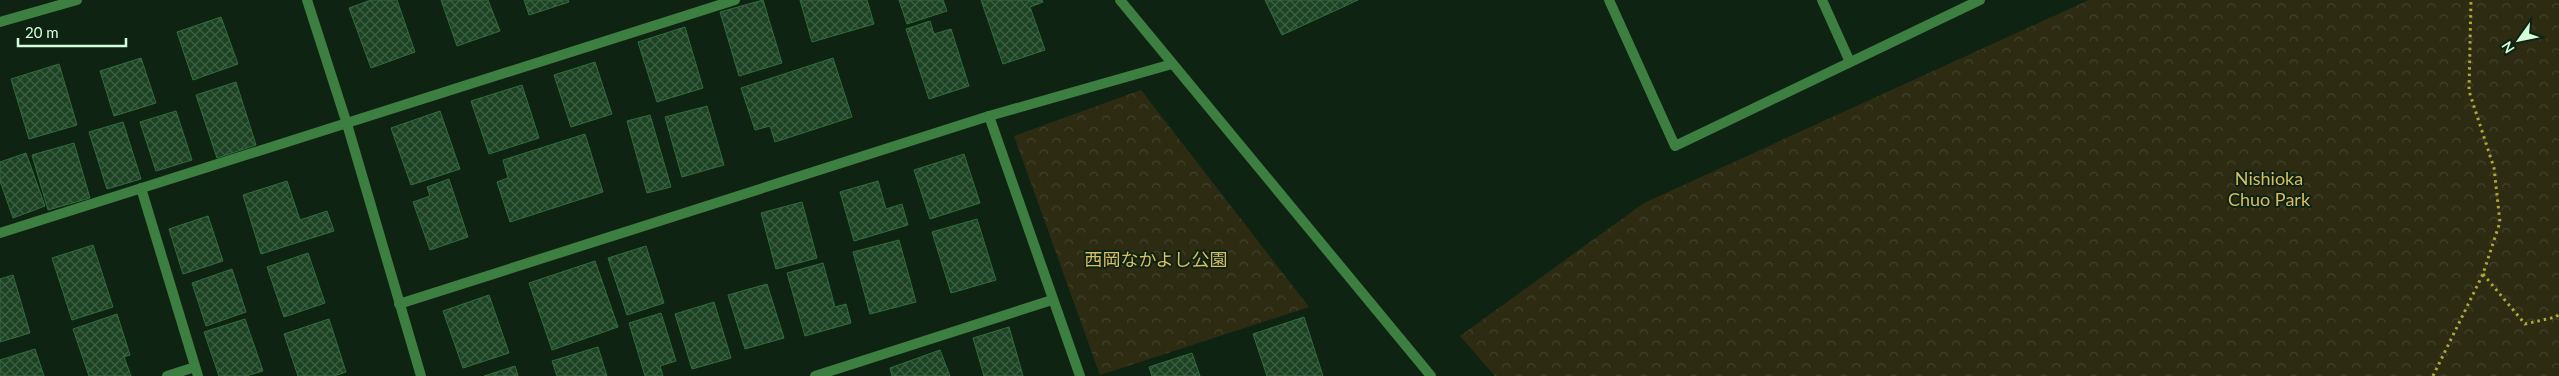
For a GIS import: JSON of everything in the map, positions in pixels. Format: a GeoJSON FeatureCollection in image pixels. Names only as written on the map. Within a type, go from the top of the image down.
{"type":"FeatureCollection","features":[{"type":"Feature","properties":{"kind":"street"},"geometry":{"type":"LineString","coordinates":[[0,22],[77,0]]}},
{"type":"Feature","properties":{"kind":"street"},"geometry":{"type":"LineString","coordinates":[[307,0],[347,124],[398,304],[421,376]]}},
{"type":"Feature","properties":{"kind":"street"},"geometry":{"type":"LineString","coordinates":[[0,233],[735,0]]}},
{"type":"Feature","properties":{"kind":"street"},"geometry":{"type":"LineString","coordinates":[[1120,0],[1431,376]]}},
{"type":"Feature","properties":{"kind":"street"},"geometry":{"type":"LineString","coordinates":[[1609,0],[1675,146],[1980,0]]}},
{"type":"Feature","properties":{"kind":"street"},"geometry":{"type":"LineString","coordinates":[[1822,0],[1850,62]]}},
{"type":"Feature","properties":{"kind":"street"},"geometry":{"type":"LineString","coordinates":[[398,304],[989,116],[1172,64]]}},
{"type":"Feature","properties":{"kind":"street"},"geometry":{"type":"LineString","coordinates":[[989,116],[1080,376]]}},
{"type":"Feature","properties":{"kind":"street"},"geometry":{"type":"LineString","coordinates":[[141,188],[197,371],[167,376]]}},
{"type":"Feature","properties":{"kind":"street"},"geometry":{"type":"LineString","coordinates":[[815,376],[1052,300]]}},
{"type":"Feature","properties":{"kind":"path"},"geometry":{"type":"LineString","coordinates":[[2433,376],[2483,274],[2500,222],[2494,168],[2469,91],[2471,0]]}},
{"type":"Feature","properties":{"kind":"path"},"geometry":{"type":"LineString","coordinates":[[2483,274],[2525,324],[2556,317],[2559,314]]}},
{"type":"Feature","properties":{"kind":"green space","name":"Nishioka Chuo Park"},"geometry":{"type":"Polygon","coordinates":[[[2089,0],[2559,0],[2559,376],[1495,376],[1460,336],[1644,203],[2089,0]]]}},
{"type":"Feature","properties":{"kind":"green space","name":"西岡なかよし公園"},"geometry":{"type":"Polygon","coordinates":[[[1141,90],[1309,307],[1100,375],[1014,136],[1141,90]]]}},
{"type":"Feature","properties":{"kind":"building"},"geometry":{"type":"Polygon","coordinates":[[[371,0],[397,0],[415,52],[371,68],[349,8],[371,0]]]}},
{"type":"Feature","properties":{"kind":"building"},"geometry":{"type":"Polygon","coordinates":[[[441,0],[488,0],[500,31],[457,46],[441,0]]]}},
{"type":"Feature","properties":{"kind":"building"},"geometry":{"type":"Polygon","coordinates":[[[524,0],[568,0],[569,2],[529,15],[524,0]]]}},
{"type":"Feature","properties":{"kind":"building"},"geometry":{"type":"Polygon","coordinates":[[[763,0],[782,63],[739,76],[720,12],[763,0]]]}},
{"type":"Feature","properties":{"kind":"building"},"geometry":{"type":"Polygon","coordinates":[[[800,0],[867,0],[874,24],[812,42],[800,0]]]}},
{"type":"Feature","properties":{"kind":"building"},"geometry":{"type":"Polygon","coordinates":[[[899,0],[943,0],[947,11],[907,24],[899,0]]]}},
{"type":"Feature","properties":{"kind":"building"},"geometry":{"type":"Polygon","coordinates":[[[981,0],[1042,0],[1043,2],[1030,7],[1045,50],[1003,64],[981,0]]]}},
{"type":"Feature","properties":{"kind":"building"},"geometry":{"type":"Polygon","coordinates":[[[1265,0],[1358,0],[1282,35],[1265,0]]]}},
{"type":"Feature","properties":{"kind":"building"},"geometry":{"type":"Polygon","coordinates":[[[221,17],[238,64],[193,80],[177,32],[221,17]]]}},
{"type":"Feature","properties":{"kind":"building"},"geometry":{"type":"Polygon","coordinates":[[[930,21],[934,34],[951,29],[969,86],[929,99],[906,29],[930,21]]]}},
{"type":"Feature","properties":{"kind":"building"},"geometry":{"type":"Polygon","coordinates":[[[685,27],[703,88],[657,102],[638,42],[685,27]]]}},
{"type":"Feature","properties":{"kind":"building"},"geometry":{"type":"Polygon","coordinates":[[[141,58],[156,103],[114,116],[100,71],[141,58]]]}},
{"type":"Feature","properties":{"kind":"building"},"geometry":{"type":"Polygon","coordinates":[[[833,58],[852,117],[775,142],[770,126],[755,130],[741,88],[833,58]]]}},
{"type":"Feature","properties":{"kind":"building"},"geometry":{"type":"Polygon","coordinates":[[[595,62],[612,114],[571,127],[554,75],[595,62]]]}},
{"type":"Feature","properties":{"kind":"building"},"geometry":{"type":"Polygon","coordinates":[[[59,64],[77,125],[29,139],[11,79],[59,64]]]}},
{"type":"Feature","properties":{"kind":"building"},"geometry":{"type":"Polygon","coordinates":[[[236,82],[256,145],[217,158],[196,95],[236,82]]]}},
{"type":"Feature","properties":{"kind":"building"},"geometry":{"type":"Polygon","coordinates":[[[522,85],[539,138],[489,154],[471,101],[522,85]]]}},
{"type":"Feature","properties":{"kind":"building"},"geometry":{"type":"Polygon","coordinates":[[[707,106],[724,165],[682,177],[665,117],[707,106]]]}},
{"type":"Feature","properties":{"kind":"building"},"geometry":{"type":"Polygon","coordinates":[[[176,111],[192,160],[156,171],[140,122],[176,111]]]}},
{"type":"Feature","properties":{"kind":"building"},"geometry":{"type":"Polygon","coordinates":[[[440,111],[460,169],[411,185],[391,128],[440,111]]]}},
{"type":"Feature","properties":{"kind":"building"},"geometry":{"type":"Polygon","coordinates":[[[650,115],[671,187],[647,193],[627,121],[650,115]]]}},
{"type":"Feature","properties":{"kind":"building"},"geometry":{"type":"Polygon","coordinates":[[[123,122],[141,179],[107,189],[89,132],[123,122]]]}},
{"type":"Feature","properties":{"kind":"building"},"geometry":{"type":"Polygon","coordinates":[[[585,134],[603,192],[510,222],[497,182],[508,178],[503,160],[585,134]]]}},
{"type":"Feature","properties":{"kind":"building"},"geometry":{"type":"Polygon","coordinates":[[[74,143],[90,198],[48,210],[32,155],[74,143]]]}},
{"type":"Feature","properties":{"kind":"building"},"geometry":{"type":"Polygon","coordinates":[[[26,153],[45,206],[13,218],[0,181],[0,162],[26,153]]]}},
{"type":"Feature","properties":{"kind":"building"},"geometry":{"type":"Polygon","coordinates":[[[964,154],[980,203],[930,219],[914,170],[964,154]]]}},
{"type":"Feature","properties":{"kind":"building"},"geometry":{"type":"Polygon","coordinates":[[[449,179],[468,237],[430,250],[413,202],[430,196],[427,187],[449,179]]]}},
{"type":"Feature","properties":{"kind":"building"},"geometry":{"type":"Polygon","coordinates":[[[287,181],[300,220],[327,211],[334,231],[261,254],[243,195],[287,181]]]}},
{"type":"Feature","properties":{"kind":"building"},"geometry":{"type":"Polygon","coordinates":[[[878,181],[886,209],[902,204],[908,225],[854,241],[840,192],[878,181]]]}},
{"type":"Feature","properties":{"kind":"building"},"geometry":{"type":"Polygon","coordinates":[[[802,202],[817,258],[776,269],[761,213],[802,202]]]}},
{"type":"Feature","properties":{"kind":"building"},"geometry":{"type":"Polygon","coordinates":[[[208,216],[223,261],[183,274],[169,229],[208,216]]]}},
{"type":"Feature","properties":{"kind":"building"},"geometry":{"type":"Polygon","coordinates":[[[977,219],[996,280],[951,293],[932,232],[977,219]]]}},
{"type":"Feature","properties":{"kind":"building"},"geometry":{"type":"Polygon","coordinates":[[[899,240],[916,302],[870,314],[853,252],[899,240]]]}},
{"type":"Feature","properties":{"kind":"building"},"geometry":{"type":"Polygon","coordinates":[[[93,245],[113,307],[72,320],[52,258],[93,245]]]}},
{"type":"Feature","properties":{"kind":"building"},"geometry":{"type":"Polygon","coordinates":[[[646,246],[664,303],[627,315],[608,258],[646,246]]]}},
{"type":"Feature","properties":{"kind":"building"},"geometry":{"type":"Polygon","coordinates":[[[308,253],[325,303],[284,317],[267,267],[308,253]]]}},
{"type":"Feature","properties":{"kind":"building"},"geometry":{"type":"Polygon","coordinates":[[[595,261],[618,327],[552,350],[529,283],[595,261]]]}},
{"type":"Feature","properties":{"kind":"building"},"geometry":{"type":"Polygon","coordinates":[[[823,263],[835,307],[846,304],[851,323],[805,336],[787,273],[823,263]]]}},
{"type":"Feature","properties":{"kind":"building"},"geometry":{"type":"Polygon","coordinates":[[[232,269],[246,312],[206,326],[192,283],[232,269]]]}},
{"type":"Feature","properties":{"kind":"building"},"geometry":{"type":"Polygon","coordinates":[[[13,275],[30,333],[0,342],[0,279],[13,275]]]}},
{"type":"Feature","properties":{"kind":"building"},"geometry":{"type":"Polygon","coordinates":[[[767,284],[784,338],[745,349],[728,295],[767,284]]]}},
{"type":"Feature","properties":{"kind":"building"},"geometry":{"type":"Polygon","coordinates":[[[489,295],[509,353],[463,368],[443,311],[489,295]]]}},
{"type":"Feature","properties":{"kind":"building"},"geometry":{"type":"Polygon","coordinates":[[[714,302],[731,358],[692,369],[675,314],[714,302]]]}},
{"type":"Feature","properties":{"kind":"building"},"geometry":{"type":"Polygon","coordinates":[[[661,313],[676,361],[660,366],[663,376],[645,376],[629,323],[661,313]]]}},
{"type":"Feature","properties":{"kind":"building"},"geometry":{"type":"Polygon","coordinates":[[[117,314],[130,355],[124,357],[131,376],[89,376],[73,329],[117,314]]]}},
{"type":"Feature","properties":{"kind":"building"},"geometry":{"type":"Polygon","coordinates":[[[1304,317],[1323,376],[1267,376],[1253,334],[1304,317]]]}},
{"type":"Feature","properties":{"kind":"building"},"geometry":{"type":"Polygon","coordinates":[[[245,319],[263,371],[246,376],[219,376],[204,332],[245,319]]]}},
{"type":"Feature","properties":{"kind":"building"},"geometry":{"type":"Polygon","coordinates":[[[329,319],[346,372],[334,376],[298,376],[284,334],[329,319]]]}},
{"type":"Feature","properties":{"kind":"building"},"geometry":{"type":"Polygon","coordinates":[[[1009,327],[1023,376],[984,376],[973,338],[1009,327]]]}},
{"type":"Feature","properties":{"kind":"building"},"geometry":{"type":"Polygon","coordinates":[[[598,347],[607,376],[557,376],[552,361],[598,347]]]}},
{"type":"Feature","properties":{"kind":"building"},"geometry":{"type":"Polygon","coordinates":[[[35,349],[44,376],[0,376],[0,360],[35,349]]]}},
{"type":"Feature","properties":{"kind":"building"},"geometry":{"type":"Polygon","coordinates":[[[940,350],[950,376],[892,376],[890,368],[940,350]]]}},
{"type":"Feature","properties":{"kind":"building"},"geometry":{"type":"Polygon","coordinates":[[[1192,353],[1200,376],[1152,376],[1149,367],[1192,353]]]}},
{"type":"Feature","properties":{"kind":"building"},"geometry":{"type":"Polygon","coordinates":[[[515,366],[518,376],[484,376],[515,366]]]}}]}
